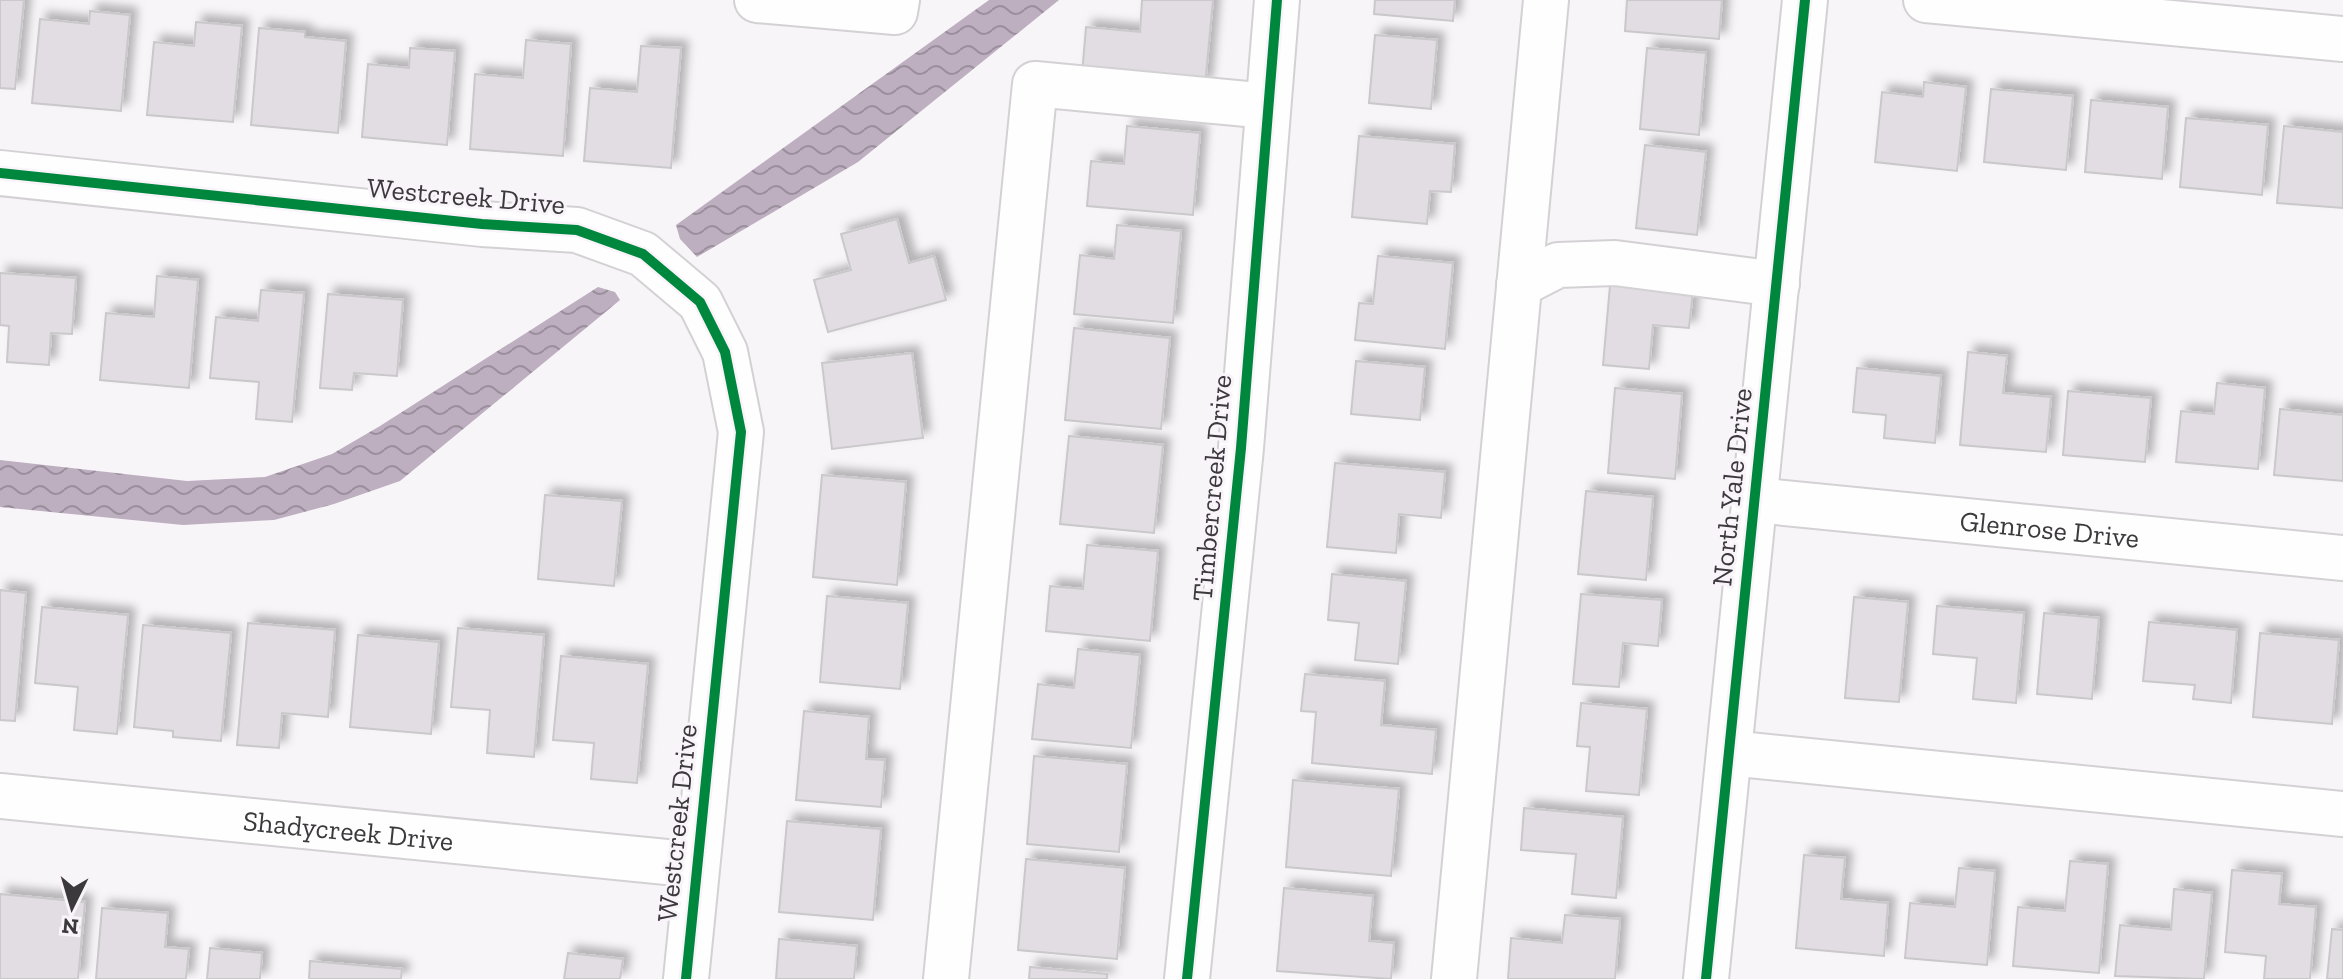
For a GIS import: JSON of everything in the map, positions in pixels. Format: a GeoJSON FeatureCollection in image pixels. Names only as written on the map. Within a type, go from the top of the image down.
{"type":"FeatureCollection","features":[{"type":"Feature","properties":{"kind":"street"},"geometry":{"type":"LineString","coordinates":[[757,0],[895,12],[897,0]]}},
{"type":"Feature","properties":{"kind":"street","name":"Timbercreek Drive"},"geometry":{"type":"LineString","coordinates":[[1187,979],[1241,448],[1277,0]]}},
{"type":"Feature","properties":{"kind":"street"},"geometry":{"type":"LineString","coordinates":[[1454,979],[1546,0]]}},
{"type":"Feature","properties":{"kind":"street","name":"North Yale Drive"},"geometry":{"type":"LineString","coordinates":[[1706,979],[1805,0]]}},
{"type":"Feature","properties":{"kind":"street"},"geometry":{"type":"LineString","coordinates":[[1926,0],[2343,39]]}},
{"type":"Feature","properties":{"kind":"street"},"geometry":{"type":"LineString","coordinates":[[946,979],[1035,84],[1268,106]]}},
{"type":"Feature","properties":{"kind":"street","name":"Westcreek Drive"},"geometry":{"type":"LineString","coordinates":[[0,173],[482,224],[577,230],[643,254],[700,302],[725,352],[741,432],[686,979]]}},
{"type":"Feature","properties":{"kind":"street"},"geometry":{"type":"LineString","coordinates":[[1519,285],[1558,265],[1615,263],[1777,284]]}},
{"type":"Feature","properties":{"kind":"street","name":"Glenrose Drive"},"geometry":{"type":"LineString","coordinates":[[1755,500],[2343,558]]}},
{"type":"Feature","properties":{"kind":"street"},"geometry":{"type":"LineString","coordinates":[[1729,753],[2343,814]]}},
{"type":"Feature","properties":{"kind":"street","name":"Shadycreek Drive"},"geometry":{"type":"LineString","coordinates":[[0,796],[697,865]]}},
{"type":"Feature","properties":{"kind":"water"},"geometry":{"type":"Polygon","coordinates":[[[989,0],[1059,0],[858,162],[697,257],[680,239],[676,225],[989,0]]]}},
{"type":"Feature","properties":{"kind":"water"},"geometry":{"type":"Polygon","coordinates":[[[598,287],[615,292],[620,300],[400,481],[334,504],[274,520],[183,525],[0,507],[0,460],[187,481],[265,477],[332,454],[598,287]]]}},
{"type":"Feature","properties":{"kind":"building"},"geometry":{"type":"Polygon","coordinates":[[[0,0],[24,0],[15,89],[0,88],[0,0]]]}},
{"type":"Feature","properties":{"kind":"building"},"geometry":{"type":"Polygon","coordinates":[[[1142,0],[1213,0],[1205,85],[1082,74],[1086,27],[1140,32],[1142,0]]]}},
{"type":"Feature","properties":{"kind":"building"},"geometry":{"type":"Polygon","coordinates":[[[1375,0],[1455,0],[1453,21],[1374,14],[1375,0]]]}},
{"type":"Feature","properties":{"kind":"building"},"geometry":{"type":"Polygon","coordinates":[[[1627,0],[1722,0],[1719,39],[1625,31],[1627,0]]]}},
{"type":"Feature","properties":{"kind":"building"},"geometry":{"type":"Polygon","coordinates":[[[90,11],[130,15],[121,111],[32,103],[40,19],[89,24],[90,11]]]}},
{"type":"Feature","properties":{"kind":"building"},"geometry":{"type":"Polygon","coordinates":[[[196,22],[242,26],[233,122],[147,115],[154,42],[194,46],[196,22]]]}},
{"type":"Feature","properties":{"kind":"building"},"geometry":{"type":"Polygon","coordinates":[[[259,28],[305,32],[305,37],[346,41],[338,133],[251,125],[259,28]]]}},
{"type":"Feature","properties":{"kind":"building"},"geometry":{"type":"Polygon","coordinates":[[[1375,35],[1437,40],[1431,109],[1369,103],[1375,35]]]}},
{"type":"Feature","properties":{"kind":"building"},"geometry":{"type":"Polygon","coordinates":[[[526,40],[571,44],[563,156],[470,149],[475,74],[523,78],[526,40]]]}},
{"type":"Feature","properties":{"kind":"building"},"geometry":{"type":"Polygon","coordinates":[[[641,46],[681,48],[671,168],[584,161],[590,88],[637,92],[641,46]]]}},
{"type":"Feature","properties":{"kind":"building"},"geometry":{"type":"Polygon","coordinates":[[[410,48],[455,51],[447,145],[362,137],[368,64],[409,68],[410,48]]]}},
{"type":"Feature","properties":{"kind":"building"},"geometry":{"type":"Polygon","coordinates":[[[1647,48],[1706,53],[1699,135],[1640,129],[1647,48]]]}},
{"type":"Feature","properties":{"kind":"building"},"geometry":{"type":"Polygon","coordinates":[[[1924,82],[1966,87],[1957,171],[1875,162],[1882,92],[1923,97],[1924,82]]]}},
{"type":"Feature","properties":{"kind":"building"},"geometry":{"type":"Polygon","coordinates":[[[1991,89],[2073,96],[2066,170],[1984,162],[1991,89]]]}},
{"type":"Feature","properties":{"kind":"building"},"geometry":{"type":"Polygon","coordinates":[[[2091,100],[2168,107],[2162,179],[2085,172],[2091,100]]]}},
{"type":"Feature","properties":{"kind":"building"},"geometry":{"type":"Polygon","coordinates":[[[2186,118],[2268,125],[2262,195],[2180,187],[2186,118]]]}},
{"type":"Feature","properties":{"kind":"building"},"geometry":{"type":"Polygon","coordinates":[[[1127,126],[1200,133],[1193,215],[1087,206],[1091,161],[1124,164],[1127,126]]]}},
{"type":"Feature","properties":{"kind":"building"},"geometry":{"type":"Polygon","coordinates":[[[2284,126],[2343,132],[2343,208],[2277,203],[2284,126]]]}},
{"type":"Feature","properties":{"kind":"building"},"geometry":{"type":"Polygon","coordinates":[[[1359,136],[1455,144],[1451,192],[1430,191],[1427,224],[1352,217],[1359,136]]]}},
{"type":"Feature","properties":{"kind":"building"},"geometry":{"type":"Polygon","coordinates":[[[1645,145],[1706,152],[1697,235],[1636,228],[1645,145]]]}},
{"type":"Feature","properties":{"kind":"building"},"geometry":{"type":"Polygon","coordinates":[[[897,219],[909,263],[934,256],[946,300],[828,332],[814,280],[851,270],[841,234],[897,219]]]}},
{"type":"Feature","properties":{"kind":"building"},"geometry":{"type":"Polygon","coordinates":[[[1117,225],[1181,231],[1173,323],[1074,314],[1080,255],[1114,259],[1117,225]]]}},
{"type":"Feature","properties":{"kind":"building"},"geometry":{"type":"Polygon","coordinates":[[[1378,256],[1453,263],[1445,349],[1355,340],[1359,303],[1373,304],[1378,256]]]}},
{"type":"Feature","properties":{"kind":"building"},"geometry":{"type":"Polygon","coordinates":[[[0,273],[76,278],[72,334],[51,333],[49,365],[7,362],[9,326],[0,325],[0,273]]]}},
{"type":"Feature","properties":{"kind":"building"},"geometry":{"type":"Polygon","coordinates":[[[1611,274],[1694,281],[1689,328],[1653,325],[1649,369],[1603,365],[1611,274]]]}},
{"type":"Feature","properties":{"kind":"building"},"geometry":{"type":"Polygon","coordinates":[[[157,276],[198,280],[189,388],[100,380],[106,313],[154,317],[157,276]]]}},
{"type":"Feature","properties":{"kind":"building"},"geometry":{"type":"Polygon","coordinates":[[[261,290],[304,293],[292,422],[256,419],[259,382],[210,378],[216,317],[258,321],[261,290]]]}},
{"type":"Feature","properties":{"kind":"building"},"geometry":{"type":"Polygon","coordinates":[[[328,294],[403,300],[397,376],[354,373],[352,390],[320,388],[328,294]]]}},
{"type":"Feature","properties":{"kind":"building"},"geometry":{"type":"Polygon","coordinates":[[[1074,328],[1170,338],[1161,429],[1065,420],[1074,328]]]}},
{"type":"Feature","properties":{"kind":"building"},"geometry":{"type":"Polygon","coordinates":[[[1968,352],[2007,356],[2003,393],[2051,397],[2046,452],[1960,445],[1968,352]]]}},
{"type":"Feature","properties":{"kind":"building"},"geometry":{"type":"Polygon","coordinates":[[[912,353],[923,438],[832,449],[822,363],[912,353]]]}},
{"type":"Feature","properties":{"kind":"building"},"geometry":{"type":"Polygon","coordinates":[[[1356,361],[1425,367],[1420,420],[1351,414],[1356,361]]]}},
{"type":"Feature","properties":{"kind":"building"},"geometry":{"type":"Polygon","coordinates":[[[1857,368],[1941,376],[1935,443],[1884,438],[1886,415],[1853,412],[1857,368]]]}},
{"type":"Feature","properties":{"kind":"building"},"geometry":{"type":"Polygon","coordinates":[[[2217,383],[2265,388],[2258,469],[2176,462],[2181,411],[2214,414],[2217,383]]]}},
{"type":"Feature","properties":{"kind":"building"},"geometry":{"type":"Polygon","coordinates":[[[1615,388],[1682,394],[1675,479],[1608,473],[1615,388]]]}},
{"type":"Feature","properties":{"kind":"building"},"geometry":{"type":"Polygon","coordinates":[[[2068,391],[2151,398],[2145,462],[2063,455],[2068,391]]]}},
{"type":"Feature","properties":{"kind":"building"},"geometry":{"type":"Polygon","coordinates":[[[2280,409],[2343,415],[2343,481],[2274,475],[2280,409]]]}},
{"type":"Feature","properties":{"kind":"building"},"geometry":{"type":"Polygon","coordinates":[[[1069,436],[1163,445],[1154,533],[1060,524],[1069,436]]]}},
{"type":"Feature","properties":{"kind":"building"},"geometry":{"type":"Polygon","coordinates":[[[1335,463],[1445,472],[1441,518],[1399,514],[1396,553],[1327,547],[1335,463]]]}},
{"type":"Feature","properties":{"kind":"building"},"geometry":{"type":"Polygon","coordinates":[[[822,475],[906,482],[897,585],[813,577],[822,475]]]}},
{"type":"Feature","properties":{"kind":"building"},"geometry":{"type":"Polygon","coordinates":[[[1586,491],[1653,497],[1646,580],[1578,574],[1586,491]]]}},
{"type":"Feature","properties":{"kind":"building"},"geometry":{"type":"Polygon","coordinates":[[[545,495],[622,501],[614,586],[538,579],[545,495]]]}},
{"type":"Feature","properties":{"kind":"building"},"geometry":{"type":"Polygon","coordinates":[[[1087,545],[1158,551],[1150,641],[1046,631],[1050,586],[1083,589],[1087,545]]]}},
{"type":"Feature","properties":{"kind":"building"},"geometry":{"type":"Polygon","coordinates":[[[1332,574],[1406,581],[1398,664],[1355,660],[1359,623],[1328,620],[1332,574]]]}},
{"type":"Feature","properties":{"kind":"building"},"geometry":{"type":"Polygon","coordinates":[[[0,590],[26,593],[15,721],[0,720],[0,590]]]}},
{"type":"Feature","properties":{"kind":"building"},"geometry":{"type":"Polygon","coordinates":[[[1581,594],[1662,600],[1658,646],[1623,643],[1619,687],[1573,684],[1581,594]]]}},
{"type":"Feature","properties":{"kind":"building"},"geometry":{"type":"Polygon","coordinates":[[[827,596],[908,603],[900,689],[820,682],[827,596]]]}},
{"type":"Feature","properties":{"kind":"building"},"geometry":{"type":"Polygon","coordinates":[[[1854,597],[1908,602],[1899,702],[1845,698],[1854,597]]]}},
{"type":"Feature","properties":{"kind":"building"},"geometry":{"type":"Polygon","coordinates":[[[1937,606],[2024,613],[2016,703],[1973,699],[1977,658],[1933,654],[1937,606]]]}},
{"type":"Feature","properties":{"kind":"building"},"geometry":{"type":"Polygon","coordinates":[[[42,607],[128,615],[117,734],[74,730],[78,687],[35,683],[42,607]]]}},
{"type":"Feature","properties":{"kind":"building"},"geometry":{"type":"Polygon","coordinates":[[[2044,613],[2099,618],[2092,699],[2037,694],[2044,613]]]}},
{"type":"Feature","properties":{"kind":"building"},"geometry":{"type":"Polygon","coordinates":[[[2149,622],[2237,630],[2231,703],[2193,699],[2195,685],[2143,681],[2149,622]]]}},
{"type":"Feature","properties":{"kind":"building"},"geometry":{"type":"Polygon","coordinates":[[[248,623],[335,630],[328,717],[282,713],[279,748],[237,745],[248,623]]]}},
{"type":"Feature","properties":{"kind":"building"},"geometry":{"type":"Polygon","coordinates":[[[143,625],[231,633],[221,741],[173,737],[173,731],[134,727],[143,625]]]}},
{"type":"Feature","properties":{"kind":"building"},"geometry":{"type":"Polygon","coordinates":[[[458,628],[544,635],[534,757],[487,753],[490,710],[451,707],[458,628]]]}},
{"type":"Feature","properties":{"kind":"building"},"geometry":{"type":"Polygon","coordinates":[[[2260,633],[2339,640],[2332,724],[2253,717],[2260,633]]]}},
{"type":"Feature","properties":{"kind":"building"},"geometry":{"type":"Polygon","coordinates":[[[358,635],[439,642],[431,734],[350,727],[358,635]]]}},
{"type":"Feature","properties":{"kind":"building"},"geometry":{"type":"Polygon","coordinates":[[[1078,649],[1140,655],[1131,748],[1032,739],[1038,684],[1074,688],[1078,649]]]}},
{"type":"Feature","properties":{"kind":"building"},"geometry":{"type":"Polygon","coordinates":[[[561,656],[648,664],[637,783],[591,779],[594,743],[553,740],[561,656]]]}},
{"type":"Feature","properties":{"kind":"building"},"geometry":{"type":"Polygon","coordinates":[[[1305,674],[1385,681],[1381,725],[1436,730],[1432,774],[1312,763],[1316,712],[1301,711],[1305,674]]]}},
{"type":"Feature","properties":{"kind":"building"},"geometry":{"type":"Polygon","coordinates":[[[1581,703],[1647,709],[1639,795],[1586,791],[1590,747],[1577,746],[1581,703]]]}},
{"type":"Feature","properties":{"kind":"building"},"geometry":{"type":"Polygon","coordinates":[[[804,711],[869,717],[866,759],[885,760],[881,807],[796,800],[804,711]]]}},
{"type":"Feature","properties":{"kind":"building"},"geometry":{"type":"Polygon","coordinates":[[[1034,756],[1127,764],[1119,852],[1027,844],[1034,756]]]}},
{"type":"Feature","properties":{"kind":"building"},"geometry":{"type":"Polygon","coordinates":[[[1293,780],[1399,789],[1391,876],[1286,867],[1293,780]]]}},
{"type":"Feature","properties":{"kind":"building"},"geometry":{"type":"Polygon","coordinates":[[[1524,808],[1623,817],[1616,898],[1572,894],[1576,854],[1521,850],[1524,808]]]}},
{"type":"Feature","properties":{"kind":"building"},"geometry":{"type":"Polygon","coordinates":[[[787,821],[881,829],[873,920],[779,912],[787,821]]]}},
{"type":"Feature","properties":{"kind":"building"},"geometry":{"type":"Polygon","coordinates":[[[1804,855],[1845,858],[1841,899],[1888,903],[1884,956],[1796,948],[1804,855]]]}},
{"type":"Feature","properties":{"kind":"building"},"geometry":{"type":"Polygon","coordinates":[[[1026,859],[1125,868],[1117,959],[1018,950],[1026,859]]]}},
{"type":"Feature","properties":{"kind":"building"},"geometry":{"type":"Polygon","coordinates":[[[2070,861],[2108,864],[2099,973],[2013,966],[2018,907],[2065,911],[2070,861]]]}},
{"type":"Feature","properties":{"kind":"building"},"geometry":{"type":"Polygon","coordinates":[[[1959,868],[1995,871],[1987,965],[1905,958],[1910,903],[1955,907],[1959,868]]]}},
{"type":"Feature","properties":{"kind":"building"},"geometry":{"type":"Polygon","coordinates":[[[2232,870],[2282,874],[2279,904],[2316,907],[2310,979],[2264,979],[2266,956],[2225,952],[2232,870]]]}},
{"type":"Feature","properties":{"kind":"building"},"geometry":{"type":"Polygon","coordinates":[[[1284,888],[1373,896],[1369,941],[1394,943],[1391,979],[1277,971],[1284,888]]]}},
{"type":"Feature","properties":{"kind":"building"},"geometry":{"type":"Polygon","coordinates":[[[2174,889],[2212,893],[2204,979],[2115,976],[2120,925],[2171,930],[2174,889]]]}},
{"type":"Feature","properties":{"kind":"building"},"geometry":{"type":"Polygon","coordinates":[[[0,894],[85,902],[78,979],[0,979],[0,894]]]}},
{"type":"Feature","properties":{"kind":"building"},"geometry":{"type":"Polygon","coordinates":[[[102,908],[168,913],[165,947],[189,949],[186,979],[96,979],[102,908]]]}},
{"type":"Feature","properties":{"kind":"building"},"geometry":{"type":"Polygon","coordinates":[[[1565,915],[1620,919],[1615,979],[1508,979],[1511,938],[1562,943],[1565,915]]]}},
{"type":"Feature","properties":{"kind":"building"},"geometry":{"type":"Polygon","coordinates":[[[2332,929],[2343,930],[2343,979],[2327,979],[2332,929]]]}},
{"type":"Feature","properties":{"kind":"building"},"geometry":{"type":"Polygon","coordinates":[[[779,939],[857,946],[854,979],[776,979],[779,939]]]}},
{"type":"Feature","properties":{"kind":"building"},"geometry":{"type":"Polygon","coordinates":[[[210,948],[262,953],[260,979],[207,979],[210,948]]]}},
{"type":"Feature","properties":{"kind":"building"},"geometry":{"type":"Polygon","coordinates":[[[568,953],[623,959],[620,979],[564,979],[568,953]]]}},
{"type":"Feature","properties":{"kind":"building"},"geometry":{"type":"Polygon","coordinates":[[[310,961],[402,969],[401,979],[309,979],[310,961]]]}},
{"type":"Feature","properties":{"kind":"building"},"geometry":{"type":"Polygon","coordinates":[[[1030,967],[1107,974],[1107,979],[1029,979],[1030,967]]]}},
{"type":"Feature","properties":{"kind":"cycle path"},"geometry":{"type":"LineString","coordinates":[[1187,979],[1241,448],[1277,0]]}},
{"type":"Feature","properties":{"kind":"cycle path"},"geometry":{"type":"LineString","coordinates":[[1706,979],[1805,0]]}},
{"type":"Feature","properties":{"kind":"cycle path"},"geometry":{"type":"LineString","coordinates":[[0,173],[482,224],[577,230],[643,254],[700,302],[725,352],[741,432],[686,979]]}}]}
